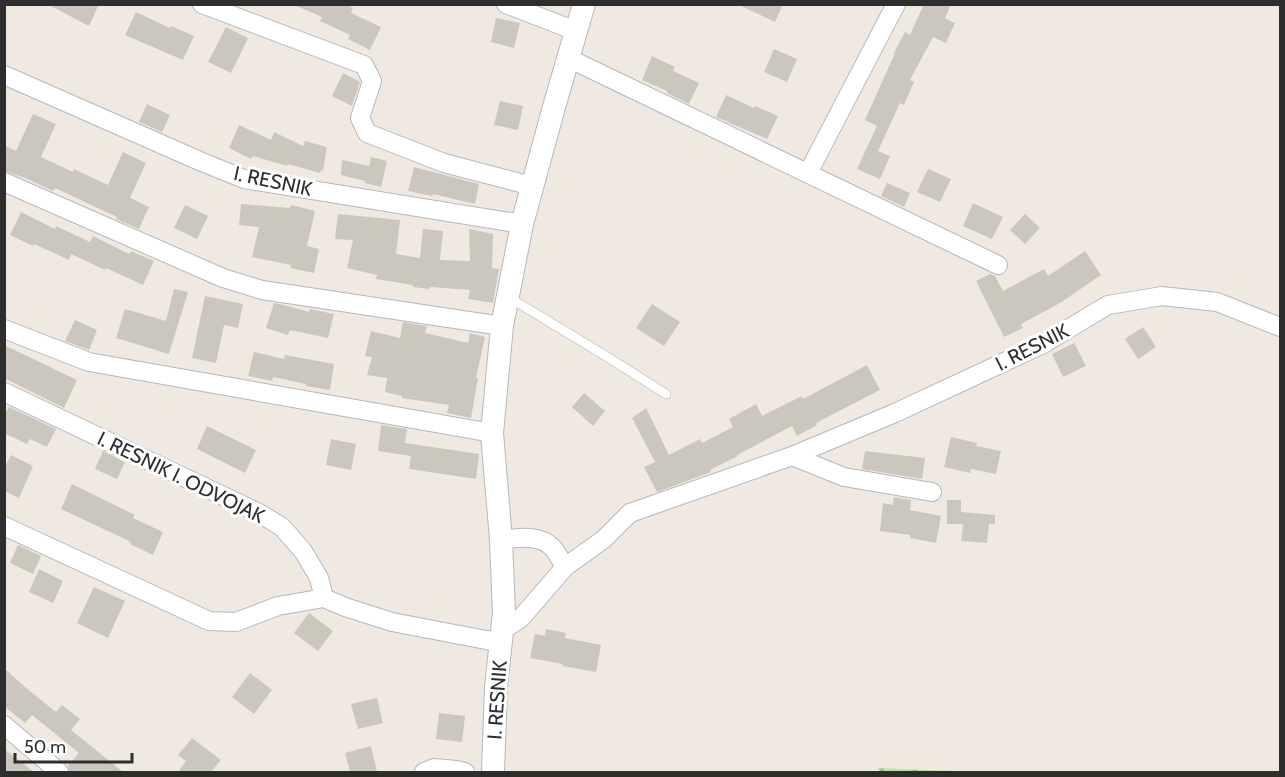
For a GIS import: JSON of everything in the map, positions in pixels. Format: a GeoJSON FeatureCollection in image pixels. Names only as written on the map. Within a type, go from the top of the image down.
{"type":"FeatureCollection","features":[{"type":"Feature","properties":{"kind":"street"},"geometry":{"type":"LineString","coordinates":[[202,4],[364,65],[372,81],[360,118],[367,133],[444,163],[532,186]]}},
{"type":"Feature","properties":{"kind":"street"},"geometry":{"type":"LineString","coordinates":[[506,4],[576,31]]}},
{"type":"Feature","properties":{"kind":"street","name":"I. RESNIK"},"geometry":{"type":"LineString","coordinates":[[493,772],[496,687],[504,613],[501,540],[492,433],[501,326],[522,224],[584,4]]}},
{"type":"Feature","properties":{"kind":"street"},"geometry":{"type":"LineString","coordinates":[[808,172],[896,4]]}},
{"type":"Feature","properties":{"kind":"street"},"geometry":{"type":"LineString","coordinates":[[568,58],[998,265]]}},
{"type":"Feature","properties":{"kind":"street","name":"I. RESNIK"},"geometry":{"type":"LineString","coordinates":[[4,75],[244,179],[522,224]]}},
{"type":"Feature","properties":{"kind":"street"},"geometry":{"type":"LineString","coordinates":[[4,182],[223,278],[262,290],[501,326]]}},
{"type":"Feature","properties":{"kind":"street","name":"I. RESNIK"},"geometry":{"type":"LineString","coordinates":[[502,635],[509,626],[521,618],[565,567],[604,539],[630,513],[792,456],[895,413],[1043,344],[1108,305],[1162,296],[1217,302],[1281,327]]}},
{"type":"Feature","properties":{"kind":"street"},"geometry":{"type":"LineString","coordinates":[[4,328],[89,362],[492,433]]}},
{"type":"Feature","properties":{"kind":"street","name":"I. RESNIK I. ODVOJAK"},"geometry":{"type":"LineString","coordinates":[[4,392],[259,513],[282,527],[303,551],[319,578],[324,598]]}},
{"type":"Feature","properties":{"kind":"street"},"geometry":{"type":"LineString","coordinates":[[792,456],[844,477],[932,492]]}},
{"type":"Feature","properties":{"kind":"street"},"geometry":{"type":"LineString","coordinates":[[4,526],[209,621],[236,622],[278,606],[324,598],[392,622],[486,640],[502,635]]}},
{"type":"Feature","properties":{"kind":"street"},"geometry":{"type":"LineString","coordinates":[[501,540],[529,537],[543,541],[552,547],[565,567]]}},
{"type":"Feature","properties":{"kind":"street"},"geometry":{"type":"LineString","coordinates":[[4,725],[59,772]]}},
{"type":"Feature","properties":{"kind":"street"},"geometry":{"type":"LineString","coordinates":[[424,772],[434,768],[465,772]]}},
{"type":"Feature","properties":{"kind":"lane"},"geometry":{"type":"LineString","coordinates":[[507,296],[666,394]]}},
{"type":"Feature","properties":{"kind":"green space"},"geometry":{"type":"Polygon","coordinates":[[[878,768],[977,772],[879,772],[878,768]]]}},
{"type":"Feature","properties":{"kind":"building"},"geometry":{"type":"Polygon","coordinates":[[[47,4],[99,4],[89,26],[47,4]]]}},
{"type":"Feature","properties":{"kind":"building"},"geometry":{"type":"Polygon","coordinates":[[[292,4],[345,4],[353,8],[351,13],[381,27],[370,50],[348,39],[350,35],[320,21],[322,17],[292,4]]]}},
{"type":"Feature","properties":{"kind":"building"},"geometry":{"type":"Polygon","coordinates":[[[737,4],[783,4],[775,22],[737,4]]]}},
{"type":"Feature","properties":{"kind":"building"},"geometry":{"type":"Polygon","coordinates":[[[924,4],[951,4],[945,18],[955,23],[946,43],[933,37],[910,80],[914,82],[904,105],[900,103],[878,151],[890,156],[880,179],[857,169],[877,126],[865,120],[894,53],[905,32],[910,35],[924,4]]]}},
{"type":"Feature","properties":{"kind":"building"},"geometry":{"type":"Polygon","coordinates":[[[136,12],[194,36],[183,60],[125,35],[136,12]]]}},
{"type":"Feature","properties":{"kind":"building"},"geometry":{"type":"Polygon","coordinates":[[[496,18],[520,23],[514,48],[491,42],[496,18]]]}},
{"type":"Feature","properties":{"kind":"building"},"geometry":{"type":"Polygon","coordinates":[[[226,27],[248,38],[231,73],[208,62],[226,27]]]}},
{"type":"Feature","properties":{"kind":"building"},"geometry":{"type":"Polygon","coordinates":[[[774,49],[797,59],[787,82],[764,72],[774,49]]]}},
{"type":"Feature","properties":{"kind":"building"},"geometry":{"type":"Polygon","coordinates":[[[652,56],[675,67],[673,71],[699,83],[689,104],[642,80],[652,56]]]}},
{"type":"Feature","properties":{"kind":"building"},"geometry":{"type":"Polygon","coordinates":[[[343,73],[360,82],[352,106],[332,96],[343,73]]]}},
{"type":"Feature","properties":{"kind":"building"},"geometry":{"type":"Polygon","coordinates":[[[726,95],[778,116],[767,139],[716,117],[726,95]]]}},
{"type":"Feature","properties":{"kind":"building"},"geometry":{"type":"Polygon","coordinates":[[[500,101],[523,106],[518,130],[494,125],[500,101]]]}},
{"type":"Feature","properties":{"kind":"building"},"geometry":{"type":"Polygon","coordinates":[[[147,104],[170,115],[162,132],[139,122],[147,104]]]}},
{"type":"Feature","properties":{"kind":"building"},"geometry":{"type":"Polygon","coordinates":[[[33,114],[56,124],[41,157],[73,172],[74,169],[108,185],[123,152],[146,163],[130,198],[149,207],[139,229],[55,188],[53,191],[4,171],[4,145],[16,151],[33,114]]]}},
{"type":"Feature","properties":{"kind":"building"},"geometry":{"type":"Polygon","coordinates":[[[239,125],[271,140],[274,132],[303,146],[305,141],[327,147],[323,171],[321,170],[320,173],[288,164],[287,166],[253,156],[251,159],[229,148],[239,125]]]}},
{"type":"Feature","properties":{"kind":"building"},"geometry":{"type":"Polygon","coordinates":[[[371,157],[387,161],[381,187],[341,175],[342,160],[369,166],[371,157]]]}},
{"type":"Feature","properties":{"kind":"building"},"geometry":{"type":"Polygon","coordinates":[[[414,167],[479,184],[475,204],[433,194],[432,196],[408,191],[414,167]]]}},
{"type":"Feature","properties":{"kind":"building"},"geometry":{"type":"Polygon","coordinates":[[[928,169],[951,179],[940,202],[917,192],[928,169]]]}},
{"type":"Feature","properties":{"kind":"building"},"geometry":{"type":"Polygon","coordinates":[[[887,183],[910,193],[904,207],[881,196],[887,183]]]}},
{"type":"Feature","properties":{"kind":"building"},"geometry":{"type":"Polygon","coordinates":[[[973,203],[1003,217],[992,239],[963,226],[973,203]]]}},
{"type":"Feature","properties":{"kind":"building"},"geometry":{"type":"Polygon","coordinates":[[[241,204],[290,208],[291,205],[315,211],[307,246],[319,249],[314,273],[290,268],[291,265],[252,257],[259,227],[239,225],[241,204]]]}},
{"type":"Feature","properties":{"kind":"building"},"geometry":{"type":"Polygon","coordinates":[[[185,205],[208,216],[197,239],[174,228],[185,205]]]}},
{"type":"Feature","properties":{"kind":"building"},"geometry":{"type":"Polygon","coordinates":[[[21,212],[55,229],[56,226],[90,242],[93,236],[129,254],[131,251],[154,261],[143,285],[71,254],[69,260],[10,235],[21,212]]]}},
{"type":"Feature","properties":{"kind":"building"},"geometry":{"type":"Polygon","coordinates":[[[338,214],[400,220],[396,254],[420,258],[423,229],[443,231],[440,260],[470,261],[469,229],[493,234],[492,268],[499,269],[493,303],[468,299],[470,290],[413,287],[413,285],[376,279],[377,275],[347,268],[353,240],[335,239],[338,214]]]}},
{"type":"Feature","properties":{"kind":"building"},"geometry":{"type":"Polygon","coordinates":[[[1025,214],[1040,228],[1025,244],[1010,230],[1025,214]]]}},
{"type":"Feature","properties":{"kind":"building"},"geometry":{"type":"Polygon","coordinates":[[[1085,251],[1101,275],[1060,303],[1021,324],[1023,328],[1004,337],[976,281],[990,274],[995,276],[1003,291],[1044,269],[1048,276],[1085,251]]]}},
{"type":"Feature","properties":{"kind":"building"},"geometry":{"type":"Polygon","coordinates":[[[174,289],[188,292],[169,354],[116,338],[125,309],[166,321],[174,289]]]}},
{"type":"Feature","properties":{"kind":"building"},"geometry":{"type":"Polygon","coordinates":[[[205,296],[243,304],[238,328],[224,325],[216,363],[192,358],[205,296]]]}},
{"type":"Feature","properties":{"kind":"building"},"geometry":{"type":"Polygon","coordinates":[[[274,303],[309,312],[310,309],[334,314],[328,338],[290,330],[288,335],[266,328],[274,303]]]}},
{"type":"Feature","properties":{"kind":"building"},"geometry":{"type":"Polygon","coordinates":[[[652,304],[680,322],[664,346],[636,328],[652,304]]]}},
{"type":"Feature","properties":{"kind":"building"},"geometry":{"type":"Polygon","coordinates":[[[75,320],[97,330],[89,350],[65,341],[75,320]]]}},
{"type":"Feature","properties":{"kind":"building"},"geometry":{"type":"Polygon","coordinates":[[[403,322],[427,326],[425,333],[468,343],[470,333],[485,337],[476,378],[478,378],[471,418],[447,413],[449,405],[402,398],[402,396],[385,392],[387,378],[367,375],[372,357],[365,356],[371,331],[400,338],[403,322]]]}},
{"type":"Feature","properties":{"kind":"building"},"geometry":{"type":"Polygon","coordinates":[[[1143,327],[1156,347],[1138,359],[1125,339],[1143,327]]]}},
{"type":"Feature","properties":{"kind":"building"},"geometry":{"type":"Polygon","coordinates":[[[1074,343],[1086,366],[1063,377],[1052,354],[1074,343]]]}},
{"type":"Feature","properties":{"kind":"building"},"geometry":{"type":"Polygon","coordinates":[[[4,345],[77,380],[64,408],[4,378],[4,345]]]}},
{"type":"Feature","properties":{"kind":"building"},"geometry":{"type":"Polygon","coordinates":[[[254,352],[284,359],[285,355],[334,364],[330,390],[273,377],[272,381],[248,376],[254,352]]]}},
{"type":"Feature","properties":{"kind":"building"},"geometry":{"type":"Polygon","coordinates":[[[867,365],[880,390],[816,423],[817,425],[797,436],[792,426],[710,470],[711,472],[657,492],[644,467],[655,462],[632,418],[646,408],[669,455],[700,439],[702,443],[733,427],[729,419],[756,404],[762,416],[802,396],[803,399],[867,365]]]}},
{"type":"Feature","properties":{"kind":"building"},"geometry":{"type":"Polygon","coordinates":[[[584,393],[605,411],[593,426],[572,407],[584,393]]]}},
{"type":"Feature","properties":{"kind":"building"},"geometry":{"type":"Polygon","coordinates":[[[9,407],[56,429],[47,447],[30,439],[27,444],[4,433],[4,416],[9,407]]]}},
{"type":"Feature","properties":{"kind":"building"},"geometry":{"type":"Polygon","coordinates":[[[381,425],[407,429],[405,443],[479,454],[476,479],[409,469],[411,456],[378,451],[381,425]]]}},
{"type":"Feature","properties":{"kind":"building"},"geometry":{"type":"Polygon","coordinates":[[[207,426],[256,450],[245,473],[197,449],[207,426]]]}},
{"type":"Feature","properties":{"kind":"building"},"geometry":{"type":"Polygon","coordinates":[[[951,437],[977,443],[976,446],[1001,451],[996,474],[971,469],[970,473],[944,467],[951,437]]]}},
{"type":"Feature","properties":{"kind":"building"},"geometry":{"type":"Polygon","coordinates":[[[331,439],[356,444],[351,470],[326,465],[331,439]]]}},
{"type":"Feature","properties":{"kind":"building"},"geometry":{"type":"Polygon","coordinates":[[[103,451],[125,462],[117,479],[95,469],[103,451]]]}},
{"type":"Feature","properties":{"kind":"building"},"geometry":{"type":"Polygon","coordinates":[[[865,451],[925,458],[922,479],[862,469],[865,451]]]}},
{"type":"Feature","properties":{"kind":"building"},"geometry":{"type":"Polygon","coordinates":[[[11,455],[33,466],[19,498],[4,491],[4,469],[11,455]]]}},
{"type":"Feature","properties":{"kind":"building"},"geometry":{"type":"Polygon","coordinates":[[[72,484],[135,515],[133,518],[163,532],[153,555],[61,509],[72,484]]]}},
{"type":"Feature","properties":{"kind":"building"},"geometry":{"type":"Polygon","coordinates":[[[894,497],[911,500],[910,510],[941,516],[936,543],[910,538],[910,535],[880,531],[883,503],[893,505],[894,497]]]}},
{"type":"Feature","properties":{"kind":"building"},"geometry":{"type":"Polygon","coordinates":[[[947,500],[961,500],[961,512],[995,515],[995,524],[989,524],[987,543],[961,541],[963,524],[947,524],[947,500]]]}},
{"type":"Feature","properties":{"kind":"building"},"geometry":{"type":"Polygon","coordinates":[[[18,545],[41,556],[33,574],[10,563],[18,545]]]}},
{"type":"Feature","properties":{"kind":"building"},"geometry":{"type":"Polygon","coordinates":[[[39,569],[63,581],[53,603],[29,592],[39,569]]]}},
{"type":"Feature","properties":{"kind":"building"},"geometry":{"type":"Polygon","coordinates":[[[94,587],[125,601],[108,638],[77,623],[94,587]]]}},
{"type":"Feature","properties":{"kind":"building"},"geometry":{"type":"Polygon","coordinates":[[[309,613],[333,631],[318,651],[294,633],[309,613]]]}},
{"type":"Feature","properties":{"kind":"building"},"geometry":{"type":"Polygon","coordinates":[[[546,629],[566,633],[565,638],[601,645],[596,672],[530,658],[535,634],[545,636],[546,629]]]}},
{"type":"Feature","properties":{"kind":"building"},"geometry":{"type":"Polygon","coordinates":[[[4,668],[56,712],[62,705],[80,719],[71,730],[123,772],[70,772],[68,766],[79,753],[32,715],[25,723],[4,706],[4,668]]]}},
{"type":"Feature","properties":{"kind":"building"},"geometry":{"type":"Polygon","coordinates":[[[250,673],[272,690],[254,714],[232,697],[250,673]]]}},
{"type":"Feature","properties":{"kind":"building"},"geometry":{"type":"Polygon","coordinates":[[[377,698],[383,723],[358,729],[351,704],[377,698]]]}},
{"type":"Feature","properties":{"kind":"building"},"geometry":{"type":"Polygon","coordinates":[[[439,713],[465,716],[462,742],[436,739],[439,713]]]}},
{"type":"Feature","properties":{"kind":"building"},"geometry":{"type":"Polygon","coordinates":[[[192,738],[221,760],[211,772],[178,772],[186,761],[178,755],[192,738]]]}},
{"type":"Feature","properties":{"kind":"building"},"geometry":{"type":"Polygon","coordinates":[[[371,746],[377,772],[350,772],[345,753],[371,746]]]}},
{"type":"Feature","properties":{"kind":"building"},"geometry":{"type":"Polygon","coordinates":[[[4,749],[34,772],[4,772],[4,749]]]}}]}
